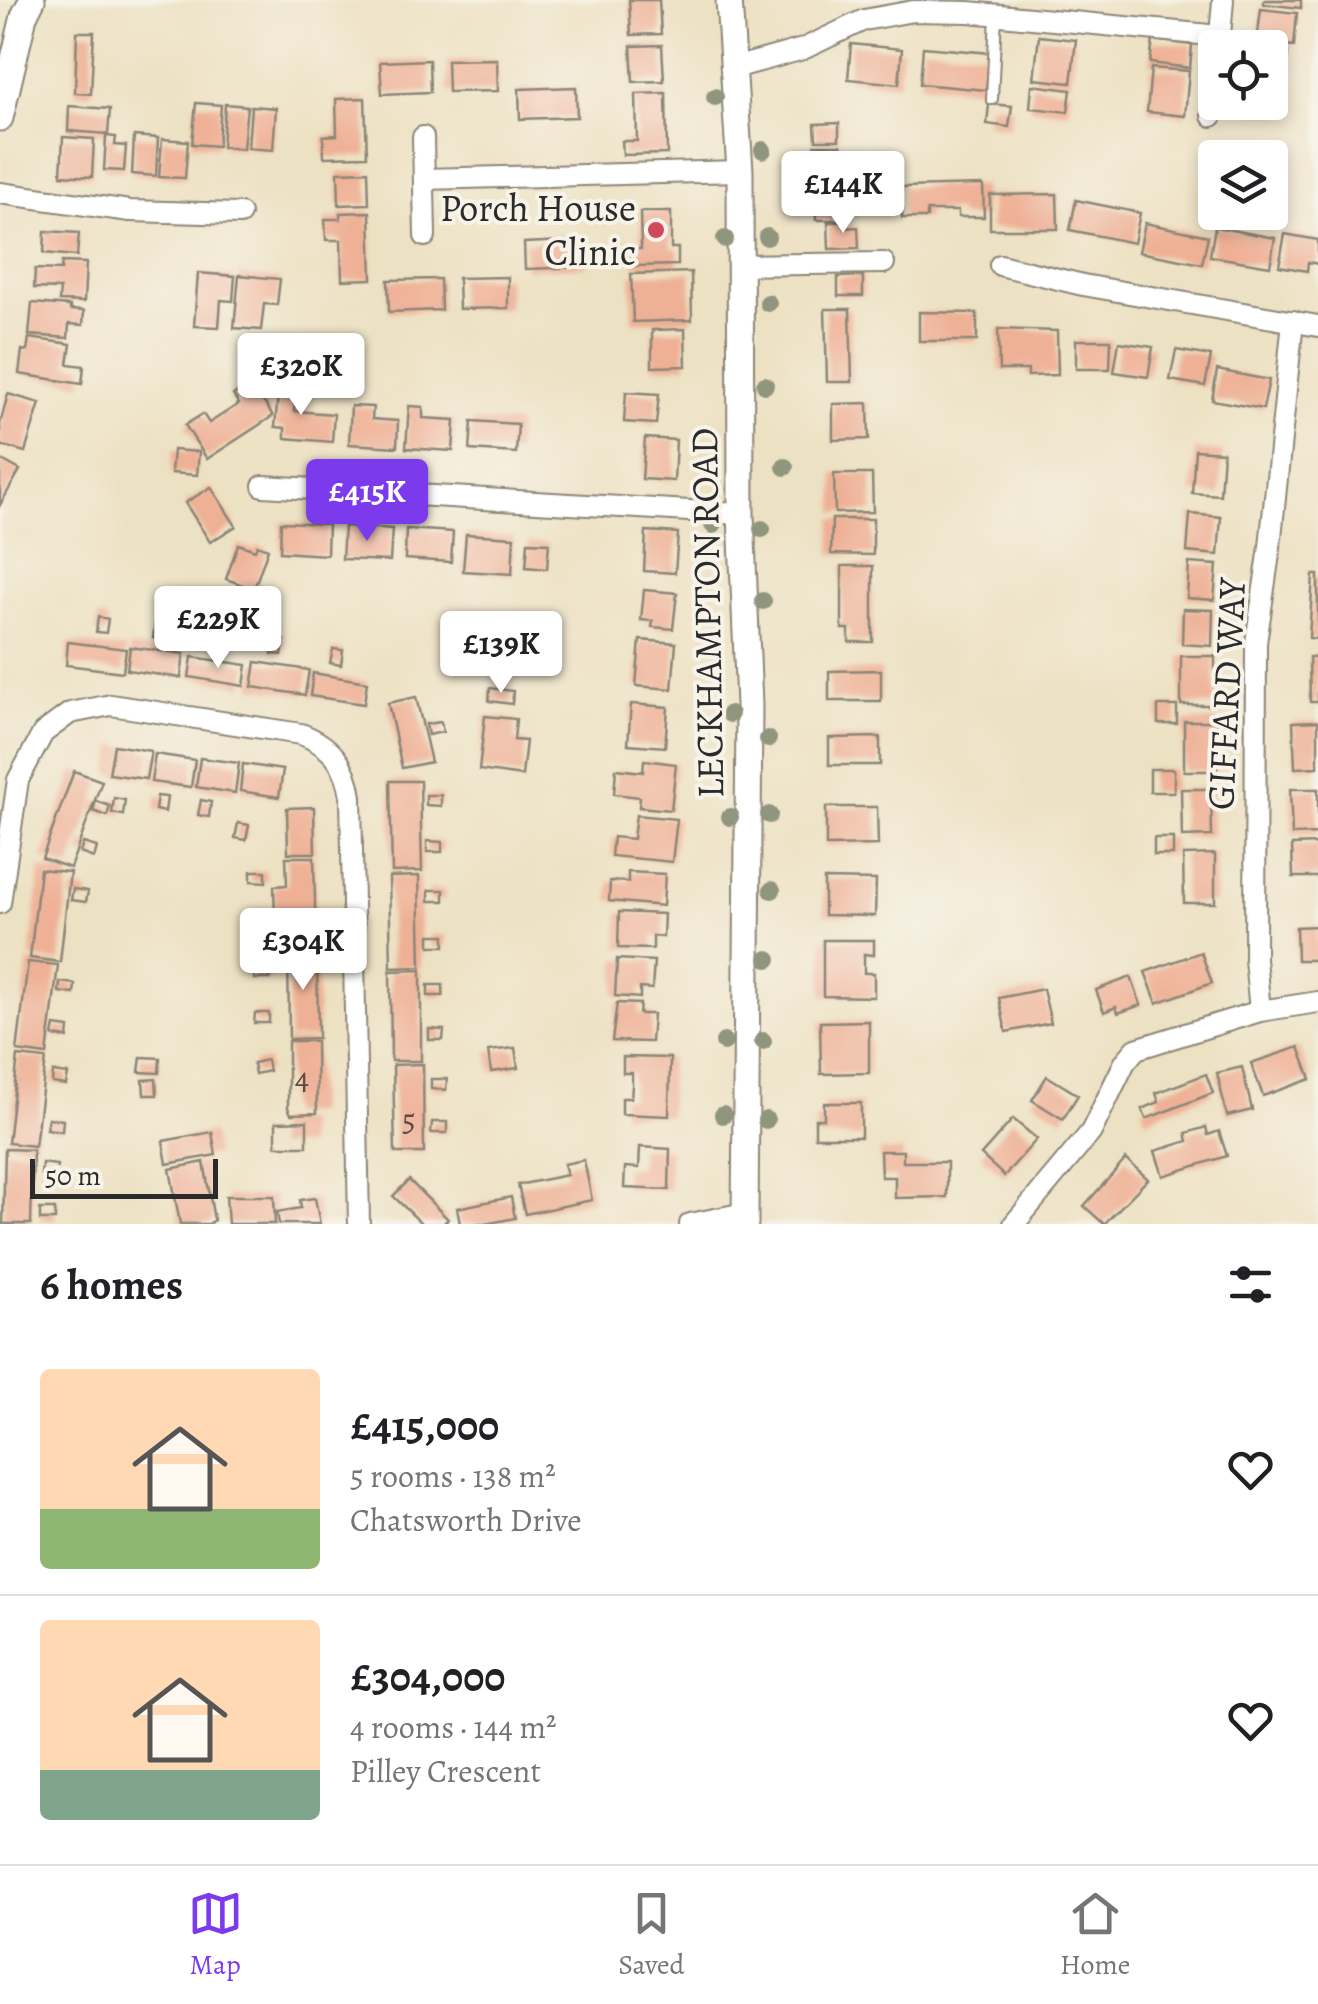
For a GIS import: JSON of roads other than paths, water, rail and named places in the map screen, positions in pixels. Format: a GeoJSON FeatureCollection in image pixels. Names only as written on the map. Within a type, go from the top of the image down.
{"type":"FeatureCollection","features":[{"type":"Feature","properties":{"kind":"street"},"geometry":{"type":"LineString","coordinates":[[0,118],[24,16],[32,0]]}},
{"type":"Feature","properties":{"kind":"street","name":"LECKHAMPTON ROAD"},"geometry":{"type":"LineString","coordinates":[[730,0],[740,171],[740,514],[749,705],[745,1218]]}},
{"type":"Feature","properties":{"kind":"street"},"geometry":{"type":"LineString","coordinates":[[1220,30],[1224,0]]}},
{"type":"Feature","properties":{"kind":"street"},"geometry":{"type":"LineString","coordinates":[[734,68],[803,49],[842,28],[885,15],[926,10],[996,14],[1198,39]]}},
{"type":"Feature","properties":{"kind":"street"},"geometry":{"type":"LineString","coordinates":[[423,137],[425,236]]}},
{"type":"Feature","properties":{"kind":"street"},"geometry":{"type":"LineString","coordinates":[[424,179],[740,171]]}},
{"type":"Feature","properties":{"kind":"street"},"geometry":{"type":"LineString","coordinates":[[0,193],[130,211],[240,214]]}},
{"type":"Feature","properties":{"kind":"street"},"geometry":{"type":"LineString","coordinates":[[740,265],[884,263]]}},
{"type":"Feature","properties":{"kind":"street"},"geometry":{"type":"LineString","coordinates":[[1000,265],[1103,288],[1318,326]]}},
{"type":"Feature","properties":{"kind":"street","name":"GIFFARD WAY"},"geometry":{"type":"LineString","coordinates":[[1260,1011],[1254,959],[1256,643],[1294,321]]}},
{"type":"Feature","properties":{"kind":"street"},"geometry":{"type":"LineString","coordinates":[[264,486],[740,514]]}},
{"type":"Feature","properties":{"kind":"street"},"geometry":{"type":"LineString","coordinates":[[0,903],[18,780],[43,733],[70,713],[111,705],[301,734],[327,747],[344,769],[352,796],[359,1224]]}},
{"type":"Feature","properties":{"kind":"street"},"geometry":{"type":"LineString","coordinates":[[1014,1224],[1091,1132],[1125,1062],[1136,1049],[1260,1011],[1318,1002]]}},
{"type":"Feature","properties":{"kind":"street"},"geometry":{"type":"LineString","coordinates":[[690,1224],[745,1218]]}},
{"type":"Feature","properties":{"kind":"lane"},"geometry":{"type":"LineString","coordinates":[[992,100],[996,14]]}},
{"type":"Feature","properties":{"kind":"place","name":"Porch House Clinic"},"geometry":{"type":"Point","coordinates":[656,230]}}]}
